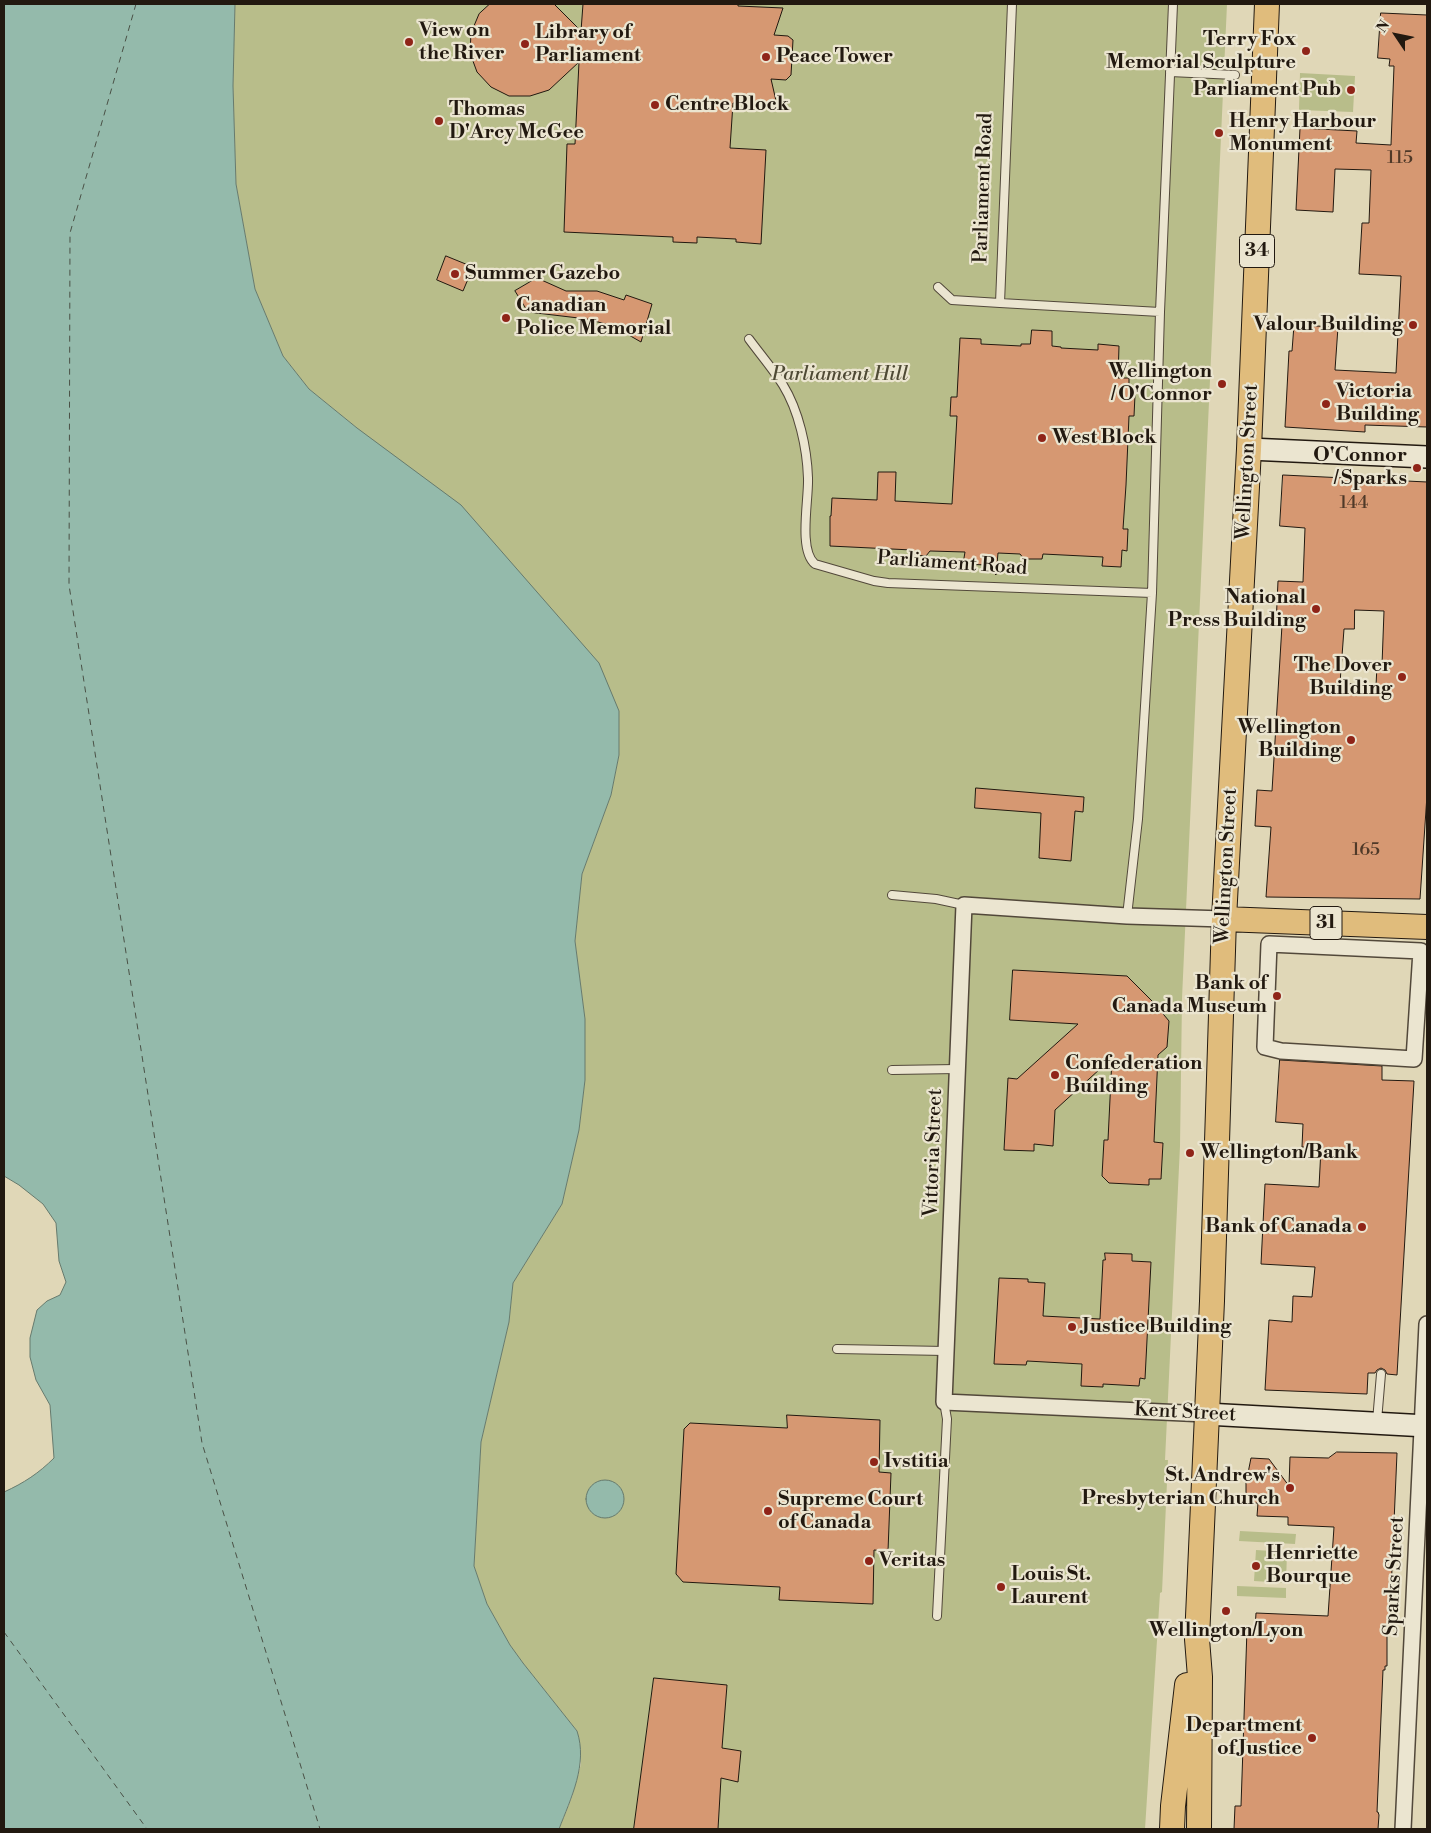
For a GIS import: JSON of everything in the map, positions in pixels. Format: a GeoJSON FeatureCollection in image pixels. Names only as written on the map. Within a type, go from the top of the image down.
{"type":"FeatureCollection","features":[{"type":"Feature","properties":{"kind":"main road","name":"Wellington Street"},"geometry":{"type":"LineString","coordinates":[[1199,1829],[1200,1677],[1196,1639],[1212,1301],[1224,919],[1249,450],[1267,4]]}},
{"type":"Feature","properties":{"kind":"main road"},"geometry":{"type":"LineString","coordinates":[[1249,450],[1427,457]]}},
{"type":"Feature","properties":{"kind":"main road","name":"31"},"geometry":{"type":"LineString","coordinates":[[1224,919],[1427,927]]}},
{"type":"Feature","properties":{"kind":"main road","name":"Kent Street"},"geometry":{"type":"LineString","coordinates":[[1206,1414],[1425,1426]]}},
{"type":"Feature","properties":{"kind":"main road","name":"Wellington Street"},"geometry":{"type":"LineString","coordinates":[[1172,1829],[1188,1675],[1196,1639]]}},
{"type":"Feature","properties":{"kind":"street"},"geometry":{"type":"LineString","coordinates":[[964,905],[1127,916],[1224,919]]}},
{"type":"Feature","properties":{"kind":"street","name":"Vittoria Street"},"geometry":{"type":"LineString","coordinates":[[944,1402],[964,905]]}},
{"type":"Feature","properties":{"kind":"street"},"geometry":{"type":"LineString","coordinates":[[1269,944],[1421,951],[1414,1059],[1281,1051],[1265,1047],[1269,944]]}},
{"type":"Feature","properties":{"kind":"street","name":"Sparks Street"},"geometry":{"type":"LineString","coordinates":[[1403,1829],[1425,1426],[1427,1324]]}},
{"type":"Feature","properties":{"kind":"street","name":"Kent Street"},"geometry":{"type":"LineString","coordinates":[[944,1402],[1206,1414]]}},
{"type":"Feature","properties":{"kind":"lane","name":"Parliament Road"},"geometry":{"type":"LineString","coordinates":[[1000,303],[1012,4]]}},
{"type":"Feature","properties":{"kind":"lane"},"geometry":{"type":"LineString","coordinates":[[1127,916],[1138,819],[1152,594],[1160,312],[1173,4]]}},
{"type":"Feature","properties":{"kind":"lane"},"geometry":{"type":"LineString","coordinates":[[1170,72],[1235,75]]}},
{"type":"Feature","properties":{"kind":"lane"},"geometry":{"type":"LineString","coordinates":[[938,286],[952,300],[1160,312]]}},
{"type":"Feature","properties":{"kind":"lane","name":"Parliament Road"},"geometry":{"type":"LineString","coordinates":[[748,339],[784,386],[806,449],[808,474],[806,548],[810,560],[815,564],[866,579],[888,582],[1152,594]]}},
{"type":"Feature","properties":{"kind":"lane"},"geometry":{"type":"LineString","coordinates":[[892,894],[936,899],[964,905]]}},
{"type":"Feature","properties":{"kind":"lane"},"geometry":{"type":"LineString","coordinates":[[892,1070],[957,1069]]}},
{"type":"Feature","properties":{"kind":"lane"},"geometry":{"type":"LineString","coordinates":[[837,1349],[945,1351]]}},
{"type":"Feature","properties":{"kind":"lane"},"geometry":{"type":"LineString","coordinates":[[1376,1423],[1381,1374]]}},
{"type":"Feature","properties":{"kind":"lane"},"geometry":{"type":"LineString","coordinates":[[937,1616],[946,1425],[944,1402]]}},
{"type":"Feature","properties":{"kind":"green space","name":"Parliament Hill"},"geometry":{"type":"Polygon","coordinates":[[[235,4],[1227,4],[1182,998],[1180,1146],[1165,1460],[1168,1460],[1162,1592],[1160,1593],[1145,1829],[559,1829],[572,1797],[581,1764],[577,1731],[510,1645],[487,1604],[474,1566],[481,1442],[509,1322],[513,1283],[562,1204],[579,1130],[585,1080],[585,1019],[575,941],[582,874],[611,795],[619,755],[619,711],[357,428],[309,389],[283,356],[255,289],[236,184],[233,86],[235,4]]]}},
{"type":"Feature","properties":{"kind":"green space"},"geometry":{"type":"Polygon","coordinates":[[[1300,73],[1355,76],[1353,112],[1299,110],[1300,73]]]}},
{"type":"Feature","properties":{"kind":"green space"},"geometry":{"type":"Polygon","coordinates":[[[1240,1531],[1296,1534],[1295,1544],[1239,1541],[1240,1531]]]}},
{"type":"Feature","properties":{"kind":"green space"},"geometry":{"type":"Polygon","coordinates":[[[1256,1550],[1287,1552],[1286,1583],[1254,1581],[1256,1550]]]}},
{"type":"Feature","properties":{"kind":"green space"},"geometry":{"type":"Polygon","coordinates":[[[1237,1586],[1286,1588],[1286,1598],[1237,1596],[1237,1586]]]}},
{"type":"Feature","properties":{"kind":"shaded area"},"geometry":{"type":"Polygon","coordinates":[[[4,4],[235,4],[233,86],[236,184],[255,289],[283,356],[309,389],[357,428],[461,505],[599,663],[619,711],[619,755],[611,795],[582,874],[575,941],[585,1019],[585,1080],[579,1130],[562,1204],[513,1283],[509,1322],[481,1442],[474,1566],[487,1604],[510,1645],[577,1731],[581,1756],[577,1781],[559,1829],[4,1829],[4,1492],[31,1477],[54,1458],[50,1405],[36,1380],[30,1357],[30,1338],[37,1310],[47,1301],[60,1295],[66,1282],[59,1261],[56,1223],[43,1204],[4,1176],[4,4]]]}},
{"type":"Feature","properties":{"kind":"shaded area"},"geometry":{"type":"Polygon","coordinates":[[[605,1480],[618,1486],[624,1499],[618,1512],[605,1518],[592,1512],[586,1499],[592,1486],[605,1480]]]}},
{"type":"Feature","properties":{"kind":"building","name":"Centre Block"},"geometry":{"type":"Polygon","coordinates":[[[490,4],[554,4],[581,31],[583,4],[738,4],[738,6],[783,8],[774,35],[788,36],[793,40],[791,75],[786,80],[771,79],[777,105],[733,103],[730,148],[766,150],[761,244],[736,242],[736,239],[697,237],[697,243],[673,242],[673,237],[564,232],[567,144],[575,144],[579,62],[549,90],[530,96],[509,96],[491,87],[477,72],[470,53],[471,33],[479,14],[490,4]]]}},
{"type":"Feature","properties":{"kind":"building"},"geometry":{"type":"Polygon","coordinates":[[[1381,13],[1427,15],[1427,427],[1365,425],[1365,432],[1285,427],[1289,351],[1292,351],[1294,325],[1338,327],[1335,370],[1396,373],[1401,276],[1359,274],[1362,223],[1369,223],[1371,170],[1335,169],[1333,212],[1296,210],[1300,128],[1357,131],[1356,143],[1391,145],[1394,66],[1389,66],[1390,59],[1378,58],[1381,13]]]}},
{"type":"Feature","properties":{"kind":"building","name":"Summer Gazebo"},"geometry":{"type":"Polygon","coordinates":[[[446,256],[473,267],[463,291],[437,280],[446,256]]]}},
{"type":"Feature","properties":{"kind":"building"},"geometry":{"type":"Polygon","coordinates":[[[537,278],[566,291],[597,291],[624,300],[626,295],[652,304],[641,342],[613,326],[587,319],[528,312],[515,291],[537,278]]]}},
{"type":"Feature","properties":{"kind":"building","name":"West Block"},"geometry":{"type":"Polygon","coordinates":[[[1032,330],[1052,331],[1052,346],[1061,348],[1098,350],[1098,344],[1119,346],[1118,378],[1129,378],[1129,395],[1135,395],[1134,416],[1129,416],[1123,529],[1128,529],[1127,551],[1122,550],[1121,567],[1102,566],[1103,557],[1043,554],[1042,559],[1024,559],[1020,554],[998,553],[996,575],[986,565],[963,564],[965,552],[930,551],[926,556],[912,555],[912,550],[830,546],[832,498],[877,500],[878,472],[896,472],[895,501],[952,504],[957,416],[950,416],[951,397],[957,397],[960,338],[981,339],[981,344],[1021,346],[1021,344],[1030,344],[1032,330]]]}},
{"type":"Feature","properties":{"kind":"building"},"geometry":{"type":"Polygon","coordinates":[[[1283,475],[1427,482],[1427,795],[1420,899],[1266,897],[1271,827],[1255,826],[1257,790],[1272,791],[1282,625],[1276,625],[1278,581],[1303,582],[1305,528],[1280,526],[1283,475]],[[1355,610],[1354,629],[1344,629],[1340,683],[1376,686],[1377,665],[1382,665],[1384,611],[1355,610]]]}},
{"type":"Feature","properties":{"kind":"building"},"geometry":{"type":"Polygon","coordinates":[[[976,788],[1084,797],[1083,812],[1075,811],[1071,861],[1039,858],[1041,813],[975,808],[976,788]]]}},
{"type":"Feature","properties":{"kind":"building","name":"Confederation Building"},"geometry":{"type":"Polygon","coordinates":[[[1013,970],[1127,976],[1169,1021],[1167,1047],[1158,1055],[1154,1142],[1163,1143],[1161,1179],[1149,1179],[1149,1185],[1109,1183],[1102,1176],[1104,1140],[1108,1140],[1112,1058],[1055,1110],[1053,1146],[1034,1144],[1034,1151],[1004,1150],[1008,1078],[1017,1079],[1078,1024],[1010,1020],[1013,970]]]}},
{"type":"Feature","properties":{"kind":"building","name":"Bank of Canada"},"geometry":{"type":"Polygon","coordinates":[[[1280,1060],[1382,1066],[1382,1080],[1414,1081],[1397,1375],[1387,1374],[1381,1368],[1375,1373],[1368,1373],[1367,1394],[1265,1390],[1269,1320],[1292,1322],[1293,1296],[1312,1297],[1315,1267],[1261,1264],[1265,1184],[1319,1187],[1321,1148],[1302,1147],[1303,1124],[1276,1122],[1280,1060]]]}},
{"type":"Feature","properties":{"kind":"building","name":"Justice Building"},"geometry":{"type":"Polygon","coordinates":[[[1105,1253],[1132,1254],[1132,1261],[1151,1262],[1145,1379],[1140,1378],[1139,1386],[1103,1384],[1103,1387],[1081,1386],[1082,1364],[1027,1361],[1026,1365],[994,1364],[999,1278],[1028,1279],[1028,1282],[1045,1283],[1043,1316],[1100,1319],[1105,1253]]]}},
{"type":"Feature","properties":{"kind":"building","name":"Supreme Court of Canada"},"geometry":{"type":"Polygon","coordinates":[[[787,1415],[880,1420],[879,1472],[891,1473],[888,1551],[874,1550],[873,1604],[779,1600],[780,1587],[683,1582],[676,1574],[684,1429],[690,1423],[787,1428],[787,1415]]]}},
{"type":"Feature","properties":{"kind":"building","name":"Department of Justice"},"geometry":{"type":"Polygon","coordinates":[[[1337,1452],[1397,1453],[1387,1666],[1383,1670],[1377,1812],[1379,1815],[1378,1829],[1234,1829],[1235,1806],[1241,1806],[1247,1629],[1255,1629],[1256,1613],[1328,1616],[1334,1527],[1288,1525],[1288,1517],[1257,1516],[1258,1503],[1246,1503],[1246,1475],[1251,1458],[1269,1459],[1289,1486],[1290,1457],[1328,1458],[1337,1452]]]}},
{"type":"Feature","properties":{"kind":"building"},"geometry":{"type":"Polygon","coordinates":[[[654,1678],[727,1685],[722,1748],[741,1751],[738,1782],[721,1778],[718,1829],[634,1829],[654,1678]]]}},
{"type":"Feature","properties":{"kind":"ferry route"},"geometry":{"type":"LineString","coordinates":[[136,4],[70,233],[69,585],[202,1443],[320,1829]]}},
{"type":"Feature","properties":{"kind":"ferry route"},"geometry":{"type":"LineString","coordinates":[[4,1632],[147,1829]]}},
{"type":"Feature","properties":{"kind":"place","name":"View on the River"},"geometry":{"type":"Point","coordinates":[409,42]}},
{"type":"Feature","properties":{"kind":"place","name":"Library of Parliament"},"geometry":{"type":"Point","coordinates":[525,44]}},
{"type":"Feature","properties":{"kind":"place","name":"Terry Fox Memorial Sculpture"},"geometry":{"type":"Point","coordinates":[1306,51]}},
{"type":"Feature","properties":{"kind":"place","name":"Peace Tower"},"geometry":{"type":"Point","coordinates":[766,57]}},
{"type":"Feature","properties":{"kind":"place","name":"Parliament Pub"},"geometry":{"type":"Point","coordinates":[1351,90]}},
{"type":"Feature","properties":{"kind":"place","name":"Centre Block"},"geometry":{"type":"Point","coordinates":[655,105]}},
{"type":"Feature","properties":{"kind":"place","name":"Thomas D'Arcy McGee"},"geometry":{"type":"Point","coordinates":[439,121]}},
{"type":"Feature","properties":{"kind":"place","name":"Henry Harbour Monument"},"geometry":{"type":"Point","coordinates":[1219,133]}},
{"type":"Feature","properties":{"kind":"place","name":"Summer Gazebo"},"geometry":{"type":"Point","coordinates":[455,274]}},
{"type":"Feature","properties":{"kind":"place","name":"Canadian Police Memorial"},"geometry":{"type":"Point","coordinates":[506,318]}},
{"type":"Feature","properties":{"kind":"place","name":"Valour Building"},"geometry":{"type":"Point","coordinates":[1413,325]}},
{"type":"Feature","properties":{"kind":"place","name":"Wellington / O'Connor"},"geometry":{"type":"Point","coordinates":[1222,384]}},
{"type":"Feature","properties":{"kind":"place","name":"Victoria Building"},"geometry":{"type":"Point","coordinates":[1326,404]}},
{"type":"Feature","properties":{"kind":"place","name":"West Block"},"geometry":{"type":"Point","coordinates":[1042,438]}},
{"type":"Feature","properties":{"kind":"place","name":"O'Connor / Sparks"},"geometry":{"type":"Point","coordinates":[1417,468]}},
{"type":"Feature","properties":{"kind":"place","name":"National Press Building"},"geometry":{"type":"Point","coordinates":[1316,609]}},
{"type":"Feature","properties":{"kind":"place","name":"The Dover Building"},"geometry":{"type":"Point","coordinates":[1402,677]}},
{"type":"Feature","properties":{"kind":"place","name":"Wellington Building"},"geometry":{"type":"Point","coordinates":[1351,740]}},
{"type":"Feature","properties":{"kind":"place","name":"Bank of Canada Museum"},"geometry":{"type":"Point","coordinates":[1277,996]}},
{"type":"Feature","properties":{"kind":"place","name":"Confederation Building"},"geometry":{"type":"Point","coordinates":[1055,1075]}},
{"type":"Feature","properties":{"kind":"place","name":"Wellington/Bank"},"geometry":{"type":"Point","coordinates":[1190,1153]}},
{"type":"Feature","properties":{"kind":"place","name":"Bank of Canada"},"geometry":{"type":"Point","coordinates":[1362,1227]}},
{"type":"Feature","properties":{"kind":"place","name":"Justice Building"},"geometry":{"type":"Point","coordinates":[1072,1327]}},
{"type":"Feature","properties":{"kind":"place","name":"Ivstitia"},"geometry":{"type":"Point","coordinates":[874,1462]}},
{"type":"Feature","properties":{"kind":"place","name":"St. Andrew's Presbyterian Church"},"geometry":{"type":"Point","coordinates":[1290,1488]}},
{"type":"Feature","properties":{"kind":"place","name":"Supreme Court of Canada"},"geometry":{"type":"Point","coordinates":[768,1511]}},
{"type":"Feature","properties":{"kind":"place","name":"Veritas"},"geometry":{"type":"Point","coordinates":[869,1561]}},
{"type":"Feature","properties":{"kind":"place","name":"Henriette Bourque"},"geometry":{"type":"Point","coordinates":[1256,1566]}},
{"type":"Feature","properties":{"kind":"place","name":"Louis St. Laurent"},"geometry":{"type":"Point","coordinates":[1001,1587]}},
{"type":"Feature","properties":{"kind":"place","name":"Wellington/Lyon"},"geometry":{"type":"Point","coordinates":[1226,1611]}},
{"type":"Feature","properties":{"kind":"place","name":"Department of Justice"},"geometry":{"type":"Point","coordinates":[1312,1738]}}]}
